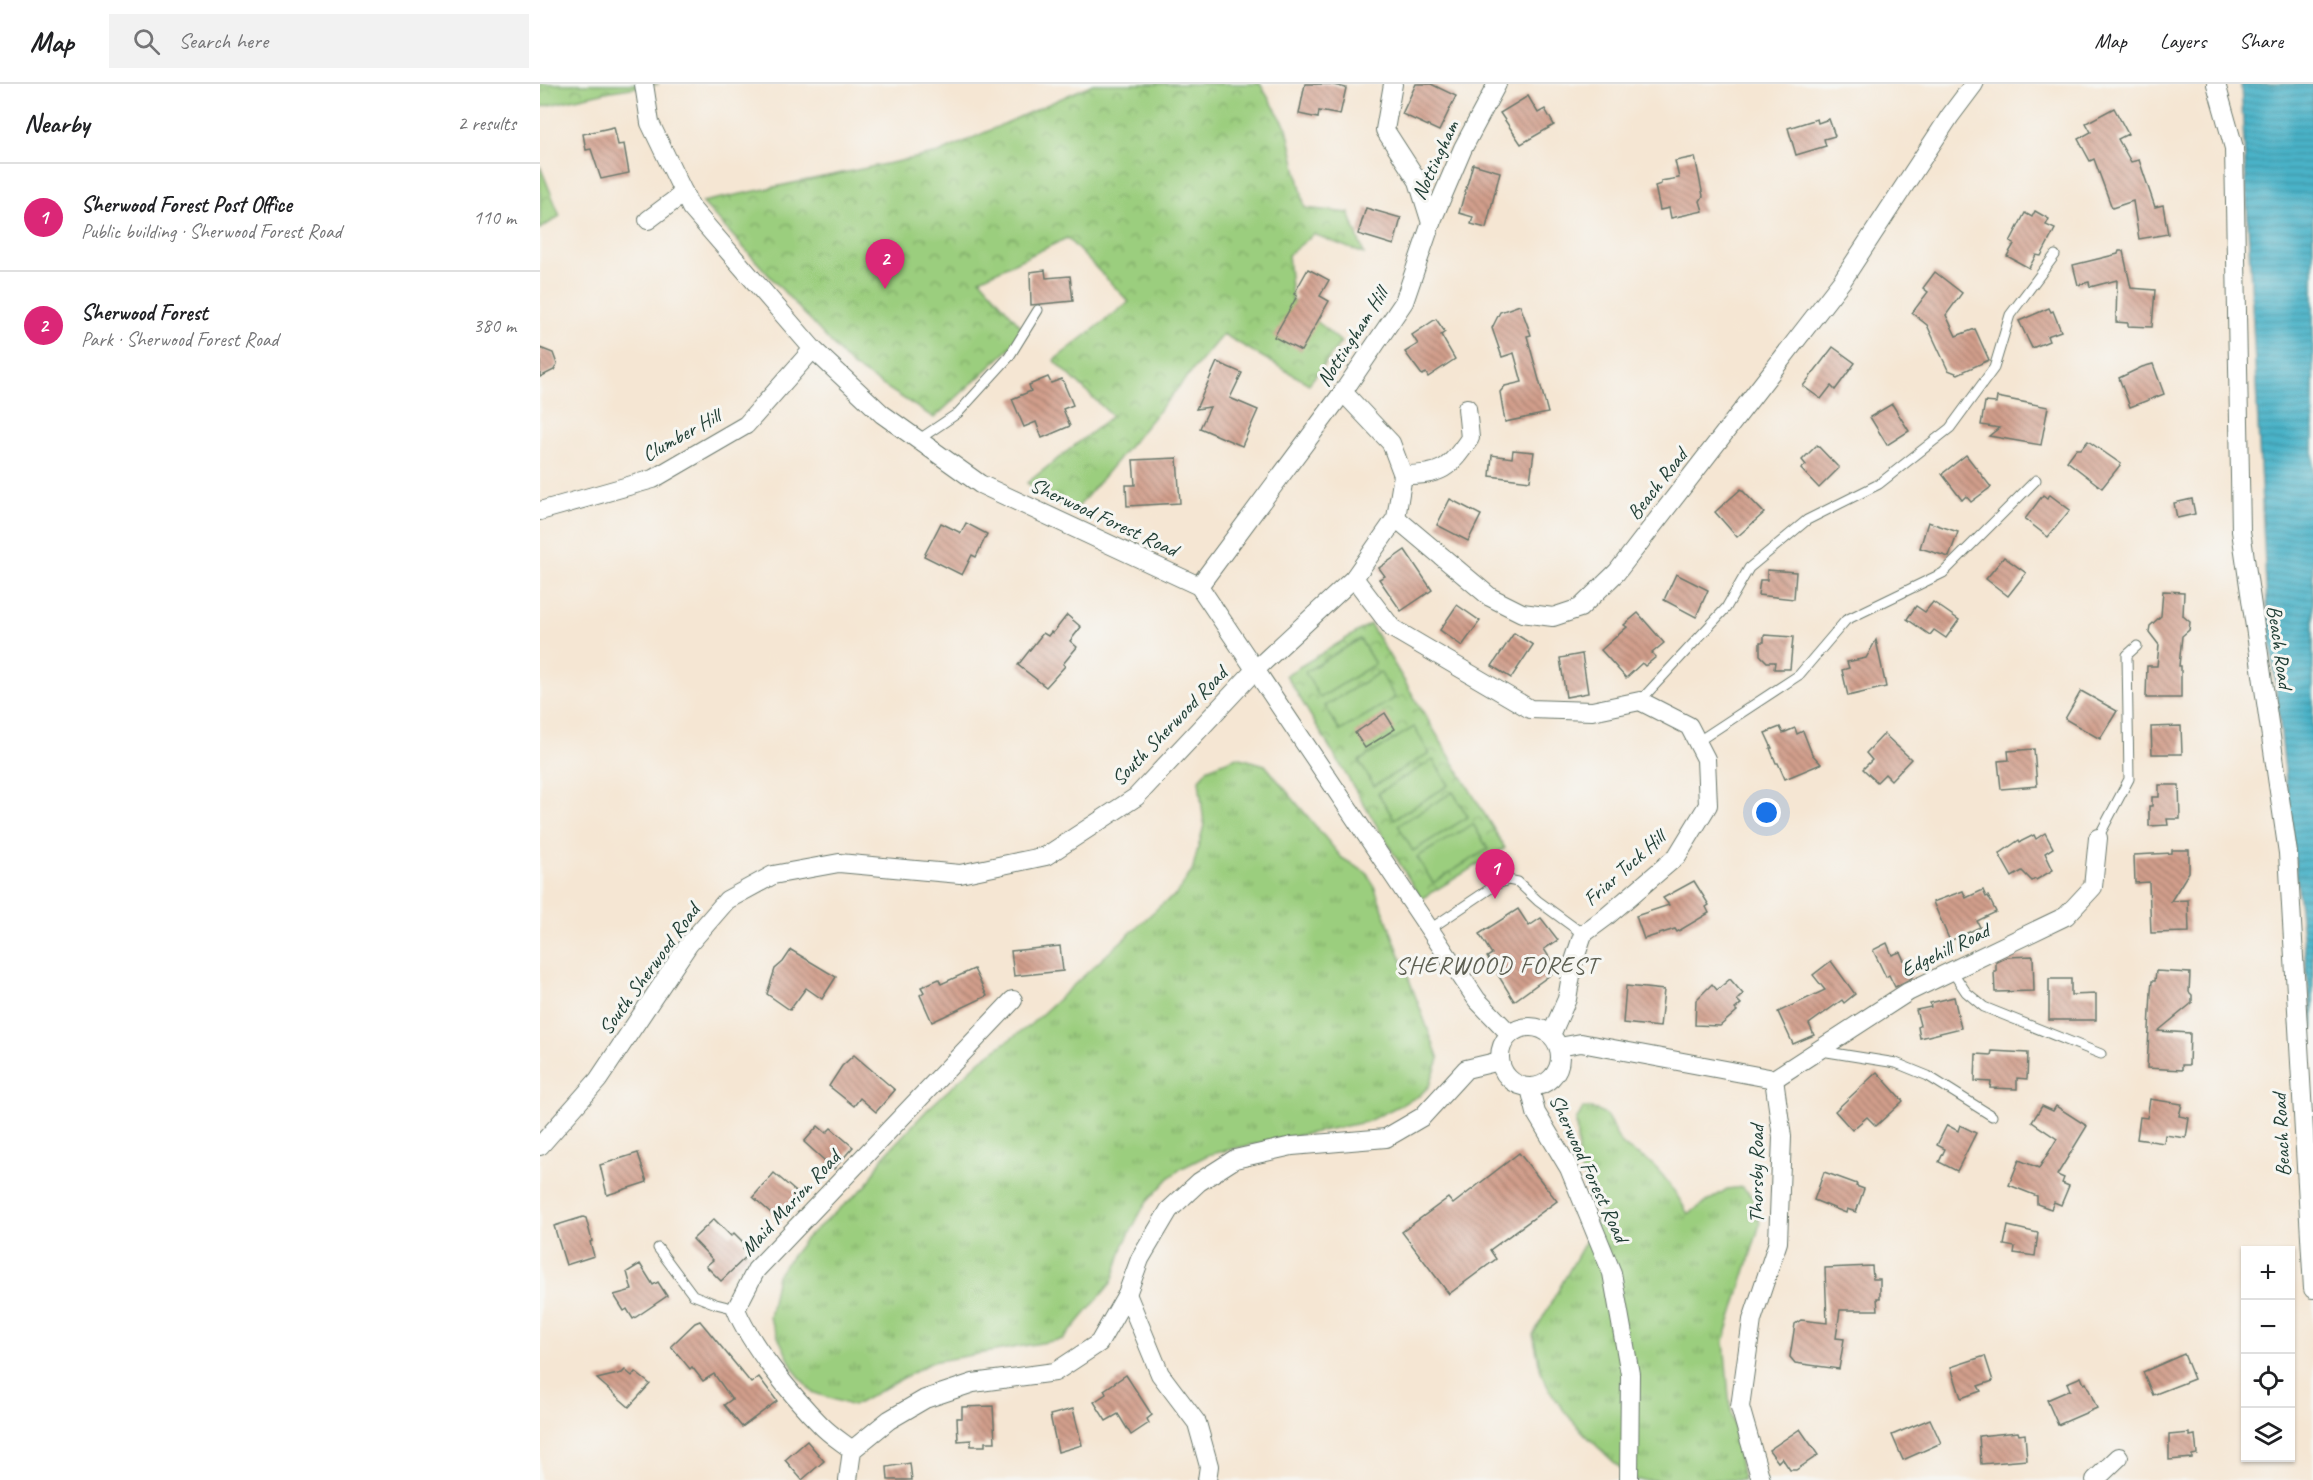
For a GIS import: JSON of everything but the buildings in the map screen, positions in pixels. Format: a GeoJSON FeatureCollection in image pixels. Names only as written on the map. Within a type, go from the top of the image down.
{"type":"FeatureCollection","features":[{"type":"Feature","properties":{"kind":"street","name":"Sherwood Forest Road"},"geometry":{"type":"LineString","coordinates":[[644,84],[650,123],[691,208],[813,349],[882,414],[980,484],[1199,586]]}},
{"type":"Feature","properties":{"kind":"street"},"geometry":{"type":"LineString","coordinates":[[1393,84],[1385,130],[1418,181],[1431,223]]}},
{"type":"Feature","properties":{"kind":"street","name":"Nottingham"},"geometry":{"type":"LineString","coordinates":[[1431,223],[1463,148],[1497,84]]}},
{"type":"Feature","properties":{"kind":"street","name":"Beach Road"},"geometry":{"type":"LineString","coordinates":[[1396,518],[1490,597],[1522,613],[1553,617],[1580,608],[1617,572],[1842,281],[1950,116],[1974,84]]}},
{"type":"Feature","properties":{"kind":"street","name":"Beach Road"},"geometry":{"type":"LineString","coordinates":[[2217,84],[2234,147],[2241,531],[2288,853],[2313,1289]]}},
{"type":"Feature","properties":{"kind":"street"},"geometry":{"type":"LineString","coordinates":[[648,220],[684,193]]}},
{"type":"Feature","properties":{"kind":"street","name":"Nottingham Hill"},"geometry":{"type":"LineString","coordinates":[[1199,586],[1343,392],[1404,302],[1431,223]]}},
{"type":"Feature","properties":{"kind":"street","name":"Clumber Hill"},"geometry":{"type":"LineString","coordinates":[[544,507],[653,479],[746,425],[813,349]]}},
{"type":"Feature","properties":{"kind":"street"},"geometry":{"type":"LineString","coordinates":[[1254,670],[1354,578],[1396,518],[1403,475],[1391,443],[1343,392]]}},
{"type":"Feature","properties":{"kind":"street"},"geometry":{"type":"LineString","coordinates":[[1403,475],[1428,475],[1454,462],[1470,438],[1467,408]]}},
{"type":"Feature","properties":{"kind":"street"},"geometry":{"type":"LineString","coordinates":[[1354,578],[1392,628],[1530,709],[1592,711],[1640,701]]}},
{"type":"Feature","properties":{"kind":"street"},"geometry":{"type":"LineString","coordinates":[[1199,586],[1477,1000],[1510,1034]]}},
{"type":"Feature","properties":{"kind":"street","name":"South Sherwood Road"},"geometry":{"type":"LineString","coordinates":[[540,1146],[598,1080],[689,944],[727,900],[773,874],[839,863],[960,874],[1046,855],[1136,797],[1254,670]]}},
{"type":"Feature","properties":{"kind":"street","name":"Friar Tuck Hill"},"geometry":{"type":"LineString","coordinates":[[1555,1041],[1567,999],[1573,964],[1583,934],[1606,918],[1677,856],[1708,805],[1706,759],[1689,726],[1640,701]]}},
{"type":"Feature","properties":{"kind":"street","name":"Edgehill Road"},"geometry":{"type":"LineString","coordinates":[[1774,1079],[1908,992],[2066,916],[2094,887],[2098,838]]}},
{"type":"Feature","properties":{"kind":"street","name":"Maid Marion Road"},"geometry":{"type":"LineString","coordinates":[[736,1309],[756,1270],[1013,1000]]}},
{"type":"Feature","properties":{"kind":"street"},"geometry":{"type":"LineString","coordinates":[[1555,1041],[1560,1062],[1555,1075],[1544,1085],[1530,1088],[1515,1084],[1504,1074],[1500,1061],[1502,1046],[1510,1034],[1523,1028],[1538,1028],[1555,1041],[1581,1043],[1774,1079]]}},
{"type":"Feature","properties":{"kind":"street"},"geometry":{"type":"LineString","coordinates":[[848,1480],[852,1450],[889,1420],[925,1399],[974,1383],[1055,1372],[1099,1343],[1127,1294],[1140,1259],[1168,1210],[1198,1182],[1235,1159],[1247,1156],[1292,1146],[1386,1138],[1422,1117],[1466,1069],[1500,1061]]}},
{"type":"Feature","properties":{"kind":"street","name":"Thorsby Road"},"geometry":{"type":"LineString","coordinates":[[1761,1480],[1740,1407],[1752,1320],[1778,1242],[1782,1137],[1774,1079]]}},
{"type":"Feature","properties":{"kind":"street","name":"Sherwood Forest Road"},"geometry":{"type":"LineString","coordinates":[[1530,1088],[1536,1113],[1569,1168],[1612,1273],[1630,1374],[1629,1480]]}},
{"type":"Feature","properties":{"kind":"street"},"geometry":{"type":"LineString","coordinates":[[1127,1294],[1160,1374],[1197,1423],[1209,1466],[1207,1480]]}},
{"type":"Feature","properties":{"kind":"street"},"geometry":{"type":"LineString","coordinates":[[736,1309],[743,1326],[800,1402],[821,1425],[852,1450]]}},
{"type":"Feature","properties":{"kind":"street"},"geometry":{"type":"LineString","coordinates":[[2095,1480],[2119,1457]]}},
{"type":"Feature","properties":{"kind":"lane"},"geometry":{"type":"LineString","coordinates":[[1640,701],[1726,608],[1749,568],[1807,520],[1879,484],[1950,428],[1994,368],[2010,315],[2055,255]]}},
{"type":"Feature","properties":{"kind":"lane"},"geometry":{"type":"LineString","coordinates":[[918,440],[958,413],[1009,357],[1038,310]]}},
{"type":"Feature","properties":{"kind":"lane"},"geometry":{"type":"LineString","coordinates":[[1697,742],[1799,675],[1846,620],[1943,573],[2036,480]]}},
{"type":"Feature","properties":{"kind":"lane"},"geometry":{"type":"LineString","coordinates":[[2098,838],[2128,779],[2127,655],[2137,646]]}},
{"type":"Feature","properties":{"kind":"lane"},"geometry":{"type":"LineString","coordinates":[[1430,929],[1497,884],[1508,880],[1518,882],[1538,901],[1583,934]]}},
{"type":"Feature","properties":{"kind":"lane"},"geometry":{"type":"LineString","coordinates":[[1952,971],[1966,992],[1983,1007],[2101,1054]]}},
{"type":"Feature","properties":{"kind":"lane"},"geometry":{"type":"LineString","coordinates":[[1815,1051],[1896,1063],[1928,1076],[1992,1116]]}},
{"type":"Feature","properties":{"kind":"lane"},"geometry":{"type":"LineString","coordinates":[[658,1248],[693,1295],[736,1309]]}},
{"type":"Feature","properties":{"kind":"green space"},"geometry":{"type":"Polygon","coordinates":[[[540,84],[659,84],[611,91],[540,107],[540,84]]]}},
{"type":"Feature","properties":{"kind":"green space"},"geometry":{"type":"Polygon","coordinates":[[[1093,84],[1260,84],[1287,128],[1305,208],[1349,213],[1364,254],[1314,234],[1288,255],[1292,300],[1341,342],[1309,384],[1223,334],[1073,513],[1027,483],[1112,416],[1054,360],[1129,302],[1067,238],[980,279],[1027,333],[934,418],[851,365],[702,202],[939,153],[1093,84]]]}},
{"type":"Feature","properties":{"kind":"green space"},"geometry":{"type":"Polygon","coordinates":[[[540,166],[560,216],[540,229],[540,166]]]}},
{"type":"Feature","properties":{"kind":"green space"},"geometry":{"type":"Polygon","coordinates":[[[1370,624],[1505,848],[1421,899],[1286,675],[1370,624]]]}},
{"type":"Feature","properties":{"kind":"green space"},"geometry":{"type":"Polygon","coordinates":[[[1360,639],[1375,664],[1320,698],[1305,672],[1360,639]]]}},
{"type":"Feature","properties":{"kind":"green space"},"geometry":{"type":"Polygon","coordinates":[[[1380,672],[1395,698],[1340,731],[1325,706],[1380,672]]]}},
{"type":"Feature","properties":{"kind":"green space"},"geometry":{"type":"Polygon","coordinates":[[[1414,727],[1429,753],[1374,786],[1359,761],[1414,727]]]}},
{"type":"Feature","properties":{"kind":"green space","name":"SHERWOOD FOREST"},"geometry":{"type":"Polygon","coordinates":[[[1237,757],[1265,765],[1342,858],[1367,873],[1374,886],[1439,1059],[1429,1086],[1419,1096],[1366,1122],[1208,1155],[1182,1168],[1170,1177],[1145,1204],[1124,1244],[1112,1282],[1064,1339],[932,1362],[853,1406],[812,1392],[794,1370],[769,1318],[777,1275],[806,1238],[867,1185],[883,1157],[928,1109],[981,1060],[1030,1025],[1162,904],[1176,895],[1192,871],[1204,825],[1199,780],[1208,768],[1237,757]]]}},
{"type":"Feature","properties":{"kind":"green space"},"geometry":{"type":"Polygon","coordinates":[[[1433,760],[1449,785],[1394,819],[1378,793],[1433,760]]]}},
{"type":"Feature","properties":{"kind":"green space"},"geometry":{"type":"Polygon","coordinates":[[[1453,792],[1468,817],[1413,851],[1398,825],[1453,792]]]}},
{"type":"Feature","properties":{"kind":"green space"},"geometry":{"type":"Polygon","coordinates":[[[1473,824],[1488,849],[1433,883],[1417,857],[1473,824]]]}},
{"type":"Feature","properties":{"kind":"green space"},"geometry":{"type":"Polygon","coordinates":[[[1583,1108],[1594,1109],[1606,1116],[1618,1139],[1624,1146],[1657,1169],[1688,1214],[1727,1189],[1742,1187],[1752,1196],[1760,1224],[1724,1341],[1729,1397],[1743,1480],[1633,1480],[1571,1419],[1543,1377],[1533,1335],[1602,1212],[1579,1167],[1576,1121],[1583,1108]]]}},
{"type":"Feature","properties":{"kind":"water"},"geometry":{"type":"Polygon","coordinates":[[[2241,84],[2313,84],[2313,1029],[2267,605],[2241,84]]]}},
{"type":"Feature","properties":{"kind":"place","name":"Sherwood Forest"},"geometry":{"type":"Point","coordinates":[885,289]}},
{"type":"Feature","properties":{"kind":"place","name":"Sherwood Forest Post Office"},"geometry":{"type":"Point","coordinates":[1495,899]}},
{"type":"Feature","properties":{"kind":"district","name":"SHERWOOD FOREST"},"geometry":{"type":"Point","coordinates":[1497,965]}}]}
